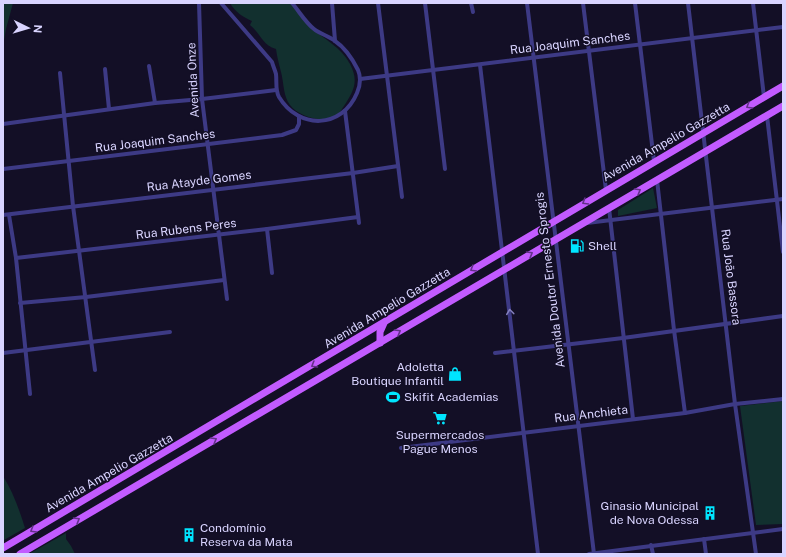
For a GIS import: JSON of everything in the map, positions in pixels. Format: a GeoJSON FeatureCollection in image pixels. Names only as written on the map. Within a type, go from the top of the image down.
{"type":"FeatureCollection","features":[{"type":"Feature","properties":{"kind":"main road","name":"Avenida Ampelio Gazzetta"},"geometry":{"type":"LineString","coordinates":[[3,548],[384,323],[654,161],[703,134],[783,86]]}},
{"type":"Feature","properties":{"kind":"main road","name":"Avenida Ampelio Gazzetta"},"geometry":{"type":"LineString","coordinates":[[20,554],[504,268],[783,106]]}},
{"type":"Feature","properties":{"kind":"main road"},"geometry":{"type":"LineString","coordinates":[[380,342],[380,332],[384,323]]}},
{"type":"Feature","properties":{"kind":"main road"},"geometry":{"type":"LineString","coordinates":[[192,437],[197,441],[198,450]]}},
{"type":"Feature","properties":{"kind":"street","name":"Avenida Onze"},"geometry":{"type":"LineString","coordinates":[[199,3],[202,100],[227,299]]}},
{"type":"Feature","properties":{"kind":"street"},"geometry":{"type":"LineString","coordinates":[[220,3],[272,62],[276,71],[276,90],[282,102],[299,117],[323,121],[334,118],[345,111],[354,99],[358,90],[360,79],[357,69],[351,58],[335,41],[312,27],[292,3]]}},
{"type":"Feature","properties":{"kind":"street"},"geometry":{"type":"LineString","coordinates":[[332,3],[335,41]]}},
{"type":"Feature","properties":{"kind":"street"},"geometry":{"type":"LineString","coordinates":[[378,3],[402,197]]}},
{"type":"Feature","properties":{"kind":"street"},"geometry":{"type":"LineString","coordinates":[[425,3],[444,168]]}},
{"type":"Feature","properties":{"kind":"street"},"geometry":{"type":"LineString","coordinates":[[472,3],[473,12]]}},
{"type":"Feature","properties":{"kind":"street","name":"Avenida Doutor Ernesto Sprogis"},"geometry":{"type":"LineString","coordinates":[[527,3],[554,221],[592,554]]}},
{"type":"Feature","properties":{"kind":"street"},"geometry":{"type":"LineString","coordinates":[[583,3],[606,190]]}},
{"type":"Feature","properties":{"kind":"street"},"geometry":{"type":"LineString","coordinates":[[635,3],[654,161]]}},
{"type":"Feature","properties":{"kind":"street","name":"Rua João Bassora"},"geometry":{"type":"LineString","coordinates":[[688,3],[727,324],[735,404],[756,554]]}},
{"type":"Feature","properties":{"kind":"street"},"geometry":{"type":"LineString","coordinates":[[753,3],[764,97]]}},
{"type":"Feature","properties":{"kind":"street","name":"Rua Joaquim Sanches"},"geometry":{"type":"LineString","coordinates":[[360,79],[388,77],[589,52],[640,44],[783,28]]}},
{"type":"Feature","properties":{"kind":"street"},"geometry":{"type":"LineString","coordinates":[[480,65],[538,554]]}},
{"type":"Feature","properties":{"kind":"street"},"geometry":{"type":"LineString","coordinates":[[149,66],[154,103]]}},
{"type":"Feature","properties":{"kind":"street"},"geometry":{"type":"LineString","coordinates":[[105,69],[109,109]]}},
{"type":"Feature","properties":{"kind":"street"},"geometry":{"type":"LineString","coordinates":[[60,73],[73,206],[95,370]]}},
{"type":"Feature","properties":{"kind":"street"},"geometry":{"type":"LineString","coordinates":[[3,124],[154,103],[202,100],[276,90]]}},
{"type":"Feature","properties":{"kind":"street"},"geometry":{"type":"LineString","coordinates":[[345,111],[359,223]]}},
{"type":"Feature","properties":{"kind":"street"},"geometry":{"type":"LineString","coordinates":[[767,116],[783,252]]}},
{"type":"Feature","properties":{"kind":"street","name":"Rua Joaquim Sanches"},"geometry":{"type":"LineString","coordinates":[[3,169],[282,135],[296,130],[299,124],[299,117]]}},
{"type":"Feature","properties":{"kind":"street","name":"Rua Atayde Gomes"},"geometry":{"type":"LineString","coordinates":[[3,215],[353,173],[398,166]]}},
{"type":"Feature","properties":{"kind":"street"},"geometry":{"type":"LineString","coordinates":[[657,180],[685,413]]}},
{"type":"Feature","properties":{"kind":"street"},"geometry":{"type":"LineString","coordinates":[[580,224],[783,199]]}},
{"type":"Feature","properties":{"kind":"street"},"geometry":{"type":"LineString","coordinates":[[608,208],[633,419]]}},
{"type":"Feature","properties":{"kind":"street"},"geometry":{"type":"LineString","coordinates":[[8,215],[16,258],[30,394]]}},
{"type":"Feature","properties":{"kind":"street","name":"Rua Rubens Peres"},"geometry":{"type":"LineString","coordinates":[[16,258],[219,235],[358,217]]}},
{"type":"Feature","properties":{"kind":"street"},"geometry":{"type":"LineString","coordinates":[[266,229],[272,273]]}},
{"type":"Feature","properties":{"kind":"street"},"geometry":{"type":"LineString","coordinates":[[20,304],[224,280]]}},
{"type":"Feature","properties":{"kind":"street"},"geometry":{"type":"LineString","coordinates":[[495,352],[623,338],[783,316]]}},
{"type":"Feature","properties":{"kind":"street"},"geometry":{"type":"LineString","coordinates":[[3,353],[170,332]]}},
{"type":"Feature","properties":{"kind":"street","name":"Rua Anchieta"},"geometry":{"type":"LineString","coordinates":[[401,448],[685,413],[735,404],[783,399]]}},
{"type":"Feature","properties":{"kind":"street"},"geometry":{"type":"LineString","coordinates":[[592,554],[651,545],[783,529]]}},
{"type":"Feature","properties":{"kind":"street"},"geometry":{"type":"LineString","coordinates":[[704,539],[706,554]]}},
{"type":"Feature","properties":{"kind":"street"},"geometry":{"type":"LineString","coordinates":[[651,545],[652,554]]}},
{"type":"Feature","properties":{"kind":"green space"},"geometry":{"type":"Polygon","coordinates":[[[3,3],[13,3],[3,46],[3,3]]]}},
{"type":"Feature","properties":{"kind":"green space"},"geometry":{"type":"Polygon","coordinates":[[[230,3],[291,3],[310,27],[342,53],[353,70],[355,81],[353,91],[337,115],[329,119],[316,119],[298,112],[290,105],[285,94],[276,49],[268,45],[250,25],[252,21],[240,14],[230,3]]]}},
{"type":"Feature","properties":{"kind":"green space"},"geometry":{"type":"Polygon","coordinates":[[[653,188],[657,208],[618,216],[618,210],[653,188]]]}},
{"type":"Feature","properties":{"kind":"green space"},"geometry":{"type":"Polygon","coordinates":[[[783,401],[783,524],[756,525],[740,406],[783,401]]]}},
{"type":"Feature","properties":{"kind":"green space"},"geometry":{"type":"Polygon","coordinates":[[[3,476],[16,501],[25,528],[4,540],[3,535],[3,476]]]}},
{"type":"Feature","properties":{"kind":"green space"},"geometry":{"type":"Polygon","coordinates":[[[66,533],[66,539],[75,554],[29,554],[66,533]]]}},
{"type":"Feature","properties":{"kind":"place","name":"Shell"},"geometry":{"type":"Point","coordinates":[577,246]}},
{"type":"Feature","properties":{"kind":"place","name":"Adoletta Boutique Infantil"},"geometry":{"type":"Point","coordinates":[455,374]}},
{"type":"Feature","properties":{"kind":"place","name":"Skifit Academias"},"geometry":{"type":"Point","coordinates":[393,397]}},
{"type":"Feature","properties":{"kind":"place","name":"Supermercados Pague Menos"},"geometry":{"type":"Point","coordinates":[440,418]}},
{"type":"Feature","properties":{"kind":"place","name":"Ginasio Municipal de Nova Odessa"},"geometry":{"type":"Point","coordinates":[710,513]}},
{"type":"Feature","properties":{"kind":"place","name":"Condomínio Reserva da Mata"},"geometry":{"type":"Point","coordinates":[189,535]}}]}
